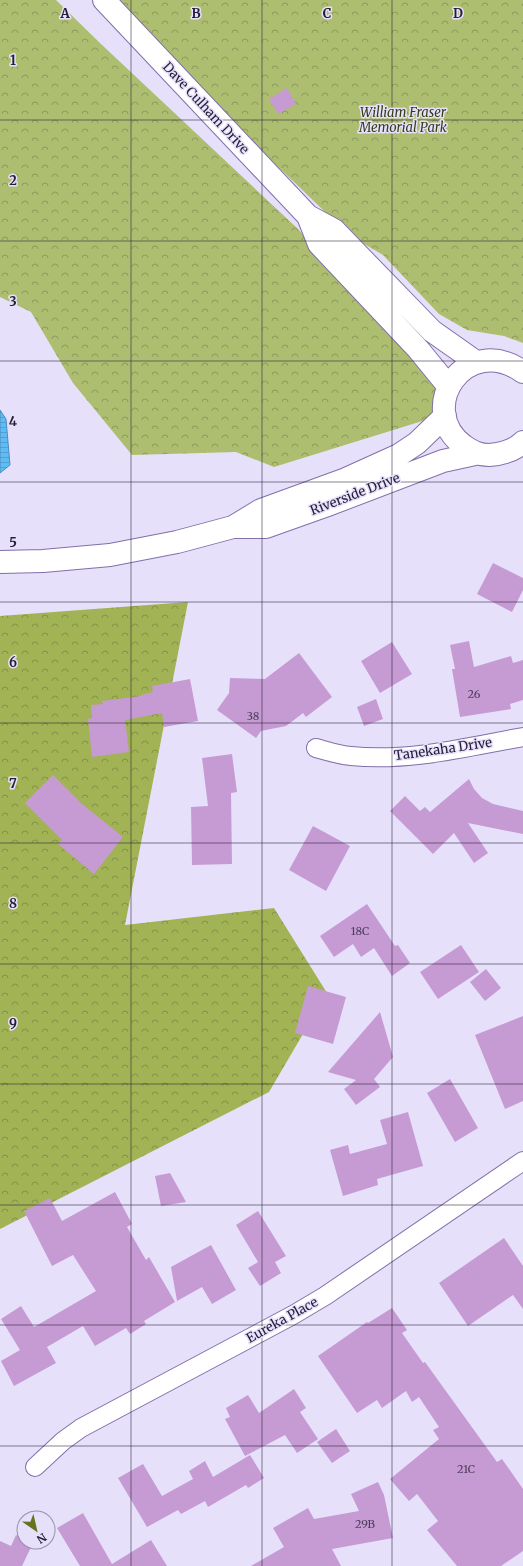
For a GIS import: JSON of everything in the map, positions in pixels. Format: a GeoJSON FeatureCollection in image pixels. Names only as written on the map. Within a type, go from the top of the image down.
{"type":"FeatureCollection","features":[{"type":"Feature","properties":{"kind":"main road","name":"Dave Culham Drive"},"geometry":{"type":"LineString","coordinates":[[104,0],[308,216],[334,230],[432,331],[476,362]]}},
{"type":"Feature","properties":{"kind":"main road","name":"Dave Culham Drive"},"geometry":{"type":"LineString","coordinates":[[308,216],[319,244],[418,349],[449,387]]}},
{"type":"Feature","properties":{"kind":"main road"},"geometry":{"type":"LineString","coordinates":[[475,454],[460,442],[450,431],[445,416],[444,404],[449,387],[454,378],[465,367],[484,360],[497,360],[512,365],[522,371]]}},
{"type":"Feature","properties":{"kind":"main road","name":"Riverside Drive"},"geometry":{"type":"LineString","coordinates":[[233,527],[261,510],[346,478],[399,455],[417,443],[445,416]]}},
{"type":"Feature","properties":{"kind":"main road","name":"Riverside Drive"},"geometry":{"type":"LineString","coordinates":[[0,562],[43,561],[110,555],[177,542],[233,527],[266,527],[443,461],[475,454],[487,455],[504,453],[519,446],[523,442]]}},
{"type":"Feature","properties":{"kind":"street","name":"Tanekaha Drive"},"geometry":{"type":"LineString","coordinates":[[316,748],[350,756],[380,758],[407,756],[523,737]]}},
{"type":"Feature","properties":{"kind":"street","name":"Eureka Place"},"geometry":{"type":"LineString","coordinates":[[35,1468],[63,1441],[81,1428],[274,1326],[325,1296],[523,1161]]}},
{"type":"Feature","properties":{"kind":"green space"},"geometry":{"type":"Polygon","coordinates":[[[0,0],[56,0],[297,228],[416,356],[436,384],[438,393],[432,418],[274,467],[236,452],[132,455],[73,383],[31,312],[0,297],[0,0]]]}},
{"type":"Feature","properties":{"kind":"green space","name":"William Fraser Memorial Park"},"geometry":{"type":"Polygon","coordinates":[[[105,0],[523,0],[523,343],[504,336],[467,330],[439,314],[383,255],[349,235],[105,0]]]}},
{"type":"Feature","properties":{"kind":"green space"},"geometry":{"type":"Polygon","coordinates":[[[188,602],[125,925],[274,908],[327,993],[269,1092],[0,1229],[0,616],[188,602]]]}},
{"type":"Feature","properties":{"kind":"water"},"geometry":{"type":"Polygon","coordinates":[[[0,410],[6,419],[10,465],[0,473],[0,410]]]}},
{"type":"Feature","properties":{"kind":"building"},"geometry":{"type":"Polygon","coordinates":[[[287,88],[296,104],[278,114],[269,99],[287,88]]]}},
{"type":"Feature","properties":{"kind":"building"},"geometry":{"type":"Polygon","coordinates":[[[493,563],[523,578],[523,590],[512,612],[477,594],[493,563]]]}},
{"type":"Feature","properties":{"kind":"building"},"geometry":{"type":"Polygon","coordinates":[[[469,641],[474,667],[511,656],[513,663],[523,660],[523,700],[510,704],[511,709],[460,717],[452,669],[455,669],[450,645],[469,641]]]}},
{"type":"Feature","properties":{"kind":"building"},"geometry":{"type":"Polygon","coordinates":[[[392,642],[412,674],[380,693],[361,661],[392,642]]]}},
{"type":"Feature","properties":{"kind":"building"},"geometry":{"type":"Polygon","coordinates":[[[299,653],[332,697],[306,717],[303,713],[286,726],[261,731],[256,738],[217,710],[229,693],[230,678],[265,679],[299,653]]]}},
{"type":"Feature","properties":{"kind":"building"},"geometry":{"type":"Polygon","coordinates":[[[190,679],[198,721],[164,727],[162,713],[125,720],[129,752],[92,757],[88,719],[92,718],[91,705],[103,704],[102,701],[141,696],[153,692],[152,686],[190,679]]]}},
{"type":"Feature","properties":{"kind":"building"},"geometry":{"type":"Polygon","coordinates":[[[376,699],[383,719],[364,726],[357,707],[376,699]]]}},
{"type":"Feature","properties":{"kind":"building"},"geometry":{"type":"Polygon","coordinates":[[[232,754],[237,792],[231,793],[232,864],[192,865],[191,807],[208,806],[202,758],[232,754]]]}},
{"type":"Feature","properties":{"kind":"building"},"geometry":{"type":"Polygon","coordinates":[[[53,775],[82,804],[123,837],[94,874],[58,844],[62,840],[25,803],[53,775]]]}},
{"type":"Feature","properties":{"kind":"building"},"geometry":{"type":"Polygon","coordinates":[[[469,779],[474,789],[482,798],[493,804],[523,811],[523,834],[468,823],[488,853],[474,863],[454,833],[433,854],[390,811],[405,796],[420,811],[425,807],[430,812],[469,779]]]}},
{"type":"Feature","properties":{"kind":"building"},"geometry":{"type":"Polygon","coordinates":[[[313,826],[350,846],[326,891],[289,870],[313,826]]]}},
{"type":"Feature","properties":{"kind":"building"},"geometry":{"type":"Polygon","coordinates":[[[367,904],[395,946],[398,945],[410,963],[392,976],[374,948],[361,957],[353,944],[334,957],[320,936],[367,904]]]}},
{"type":"Feature","properties":{"kind":"building"},"geometry":{"type":"Polygon","coordinates":[[[461,945],[479,972],[438,999],[420,972],[461,945]]]}},
{"type":"Feature","properties":{"kind":"building"},"geometry":{"type":"Polygon","coordinates":[[[486,969],[501,988],[485,1001],[470,982],[486,969]]]}},
{"type":"Feature","properties":{"kind":"building"},"geometry":{"type":"Polygon","coordinates":[[[308,986],[346,997],[333,1044],[295,1033],[308,986]]]}},
{"type":"Feature","properties":{"kind":"building"},"geometry":{"type":"Polygon","coordinates":[[[380,1012],[393,1057],[374,1079],[380,1087],[356,1105],[344,1089],[356,1080],[328,1072],[380,1012]]]}},
{"type":"Feature","properties":{"kind":"building"},"geometry":{"type":"Polygon","coordinates":[[[523,1016],[523,1101],[505,1109],[475,1035],[523,1016]]]}},
{"type":"Feature","properties":{"kind":"building"},"geometry":{"type":"Polygon","coordinates":[[[450,1079],[478,1128],[455,1142],[427,1093],[450,1079]]]}},
{"type":"Feature","properties":{"kind":"building"},"geometry":{"type":"Polygon","coordinates":[[[408,1112],[423,1166],[377,1179],[378,1185],[343,1196],[330,1150],[348,1145],[350,1154],[387,1144],[380,1120],[408,1112]]]}},
{"type":"Feature","properties":{"kind":"building"},"geometry":{"type":"Polygon","coordinates":[[[170,1173],[186,1202],[161,1206],[155,1176],[170,1173]]]}},
{"type":"Feature","properties":{"kind":"building"},"geometry":{"type":"Polygon","coordinates":[[[115,1192],[132,1224],[127,1227],[146,1260],[149,1257],[175,1302],[144,1321],[146,1324],[130,1334],[126,1328],[95,1346],[83,1326],[47,1347],[56,1363],[14,1386],[1,1361],[20,1350],[1,1319],[21,1306],[34,1327],[96,1291],[73,1255],[52,1266],[24,1211],[50,1198],[62,1221],[115,1192]]]}},
{"type":"Feature","properties":{"kind":"building"},"geometry":{"type":"Polygon","coordinates":[[[258,1211],[286,1256],[275,1262],[281,1273],[260,1286],[248,1268],[258,1262],[236,1225],[258,1211]]]}},
{"type":"Feature","properties":{"kind":"building"},"geometry":{"type":"Polygon","coordinates":[[[504,1238],[523,1266],[523,1309],[513,1295],[468,1326],[439,1283],[504,1238]]]}},
{"type":"Feature","properties":{"kind":"building"},"geometry":{"type":"Polygon","coordinates":[[[211,1245],[236,1290],[212,1304],[202,1287],[177,1301],[171,1267],[211,1245]]]}},
{"type":"Feature","properties":{"kind":"building"},"geometry":{"type":"Polygon","coordinates":[[[392,1308],[407,1330],[402,1333],[423,1363],[425,1362],[497,1462],[502,1459],[523,1489],[523,1551],[501,1566],[457,1566],[427,1530],[438,1521],[417,1494],[409,1501],[390,1479],[439,1439],[433,1430],[439,1427],[419,1397],[412,1402],[406,1391],[382,1408],[377,1400],[357,1413],[318,1356],[367,1322],[368,1323],[392,1308]]]}},
{"type":"Feature","properties":{"kind":"building"},"geometry":{"type":"Polygon","coordinates":[[[294,1389],[306,1408],[300,1412],[318,1439],[297,1453],[285,1435],[245,1456],[225,1419],[230,1417],[226,1408],[248,1395],[259,1413],[294,1389]]]}},
{"type":"Feature","properties":{"kind":"building"},"geometry":{"type":"Polygon","coordinates":[[[336,1429],[350,1451],[332,1463],[317,1442],[336,1429]]]}},
{"type":"Feature","properties":{"kind":"building"},"geometry":{"type":"Polygon","coordinates":[[[250,1455],[264,1478],[248,1488],[246,1485],[208,1507],[205,1501],[181,1514],[178,1510],[147,1527],[118,1478],[143,1464],[162,1496],[193,1479],[189,1471],[205,1461],[213,1477],[250,1455]]]}},
{"type":"Feature","properties":{"kind":"building"},"geometry":{"type":"Polygon","coordinates":[[[378,1482],[384,1495],[393,1538],[332,1549],[341,1566],[251,1566],[284,1547],[273,1528],[308,1508],[314,1519],[359,1511],[351,1494],[378,1482]]]}},
{"type":"Feature","properties":{"kind":"building"},"geometry":{"type":"Polygon","coordinates":[[[83,1513],[112,1564],[151,1540],[167,1566],[80,1566],[57,1528],[83,1513]]]}},
{"type":"Feature","properties":{"kind":"building"},"geometry":{"type":"Polygon","coordinates":[[[16,1535],[16,1550],[30,1550],[22,1566],[0,1566],[0,1541],[11,1546],[16,1535]]]}}]}
